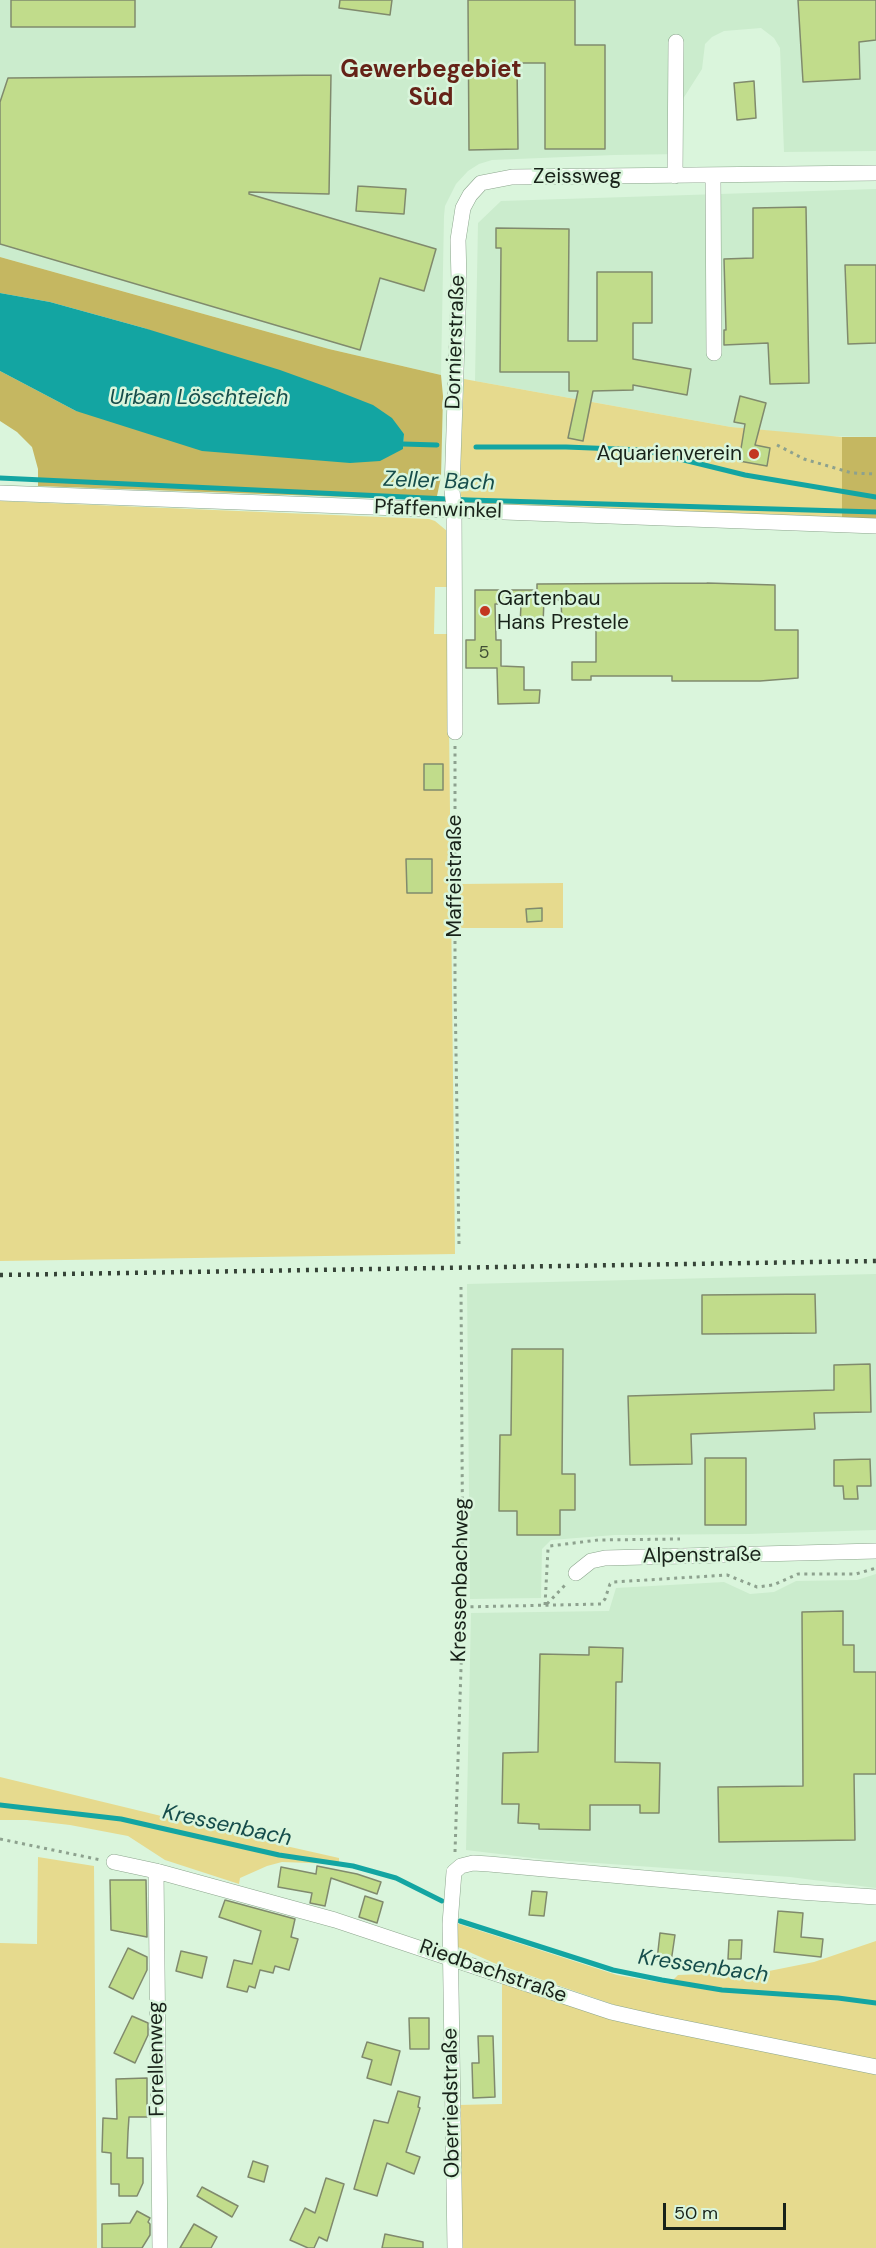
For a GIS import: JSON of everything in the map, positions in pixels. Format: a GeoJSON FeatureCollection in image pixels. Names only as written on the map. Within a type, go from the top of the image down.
{"type":"FeatureCollection","features":[{"type":"Feature","properties":{"kind":"street"},"geometry":{"type":"LineString","coordinates":[[675,176],[676,42]]}},
{"type":"Feature","properties":{"kind":"street","name":"Zeissweg"},"geometry":{"type":"LineString","coordinates":[[481,183],[512,177],[876,173]]}},
{"type":"Feature","properties":{"kind":"street"},"geometry":{"type":"LineString","coordinates":[[713,176],[714,353]]}},
{"type":"Feature","properties":{"kind":"street","name":"Dornierstraße"},"geometry":{"type":"LineString","coordinates":[[453,503],[458,240],[463,208],[470,195],[481,183]]}},
{"type":"Feature","properties":{"kind":"street","name":"Pfaffenwinkel"},"geometry":{"type":"LineString","coordinates":[[0,493],[453,503],[876,526]]}},
{"type":"Feature","properties":{"kind":"street"},"geometry":{"type":"LineString","coordinates":[[453,503],[455,732]]}},
{"type":"Feature","properties":{"kind":"street","name":"Alpenstraße"},"geometry":{"type":"LineString","coordinates":[[576,1573],[591,1561],[605,1558],[876,1551]]}},
{"type":"Feature","properties":{"kind":"street","name":"Riedbachstraße"},"geometry":{"type":"LineString","coordinates":[[114,1862],[156,1870],[335,1920],[611,2012],[876,2067]]}},
{"type":"Feature","properties":{"kind":"street"},"geometry":{"type":"LineString","coordinates":[[451,1958],[450,1924],[454,1872],[461,1866],[473,1863],[799,1893],[876,1897]]}},
{"type":"Feature","properties":{"kind":"street","name":"Forellenweg"},"geometry":{"type":"LineString","coordinates":[[156,1870],[160,2248]]}},
{"type":"Feature","properties":{"kind":"street","name":"Oberriedstraße"},"geometry":{"type":"LineString","coordinates":[[451,1958],[454,2248]]}},
{"type":"Feature","properties":{"kind":"path"},"geometry":{"type":"LineString","coordinates":[[777,446],[804,459],[852,473],[876,474]]}},
{"type":"Feature","properties":{"kind":"path","name":"Maffeistraße"},"geometry":{"type":"LineString","coordinates":[[455,732],[455,988],[459,1245]]}},
{"type":"Feature","properties":{"kind":"path","name":"Kressenbachweg"},"geometry":{"type":"LineString","coordinates":[[454,1872],[463,1607],[461,1287]]}},
{"type":"Feature","properties":{"kind":"path","name":"Alpenstraße"},"geometry":{"type":"LineString","coordinates":[[463,1607],[601,1604],[610,1584],[614,1582],[728,1575],[757,1587],[773,1585],[798,1574],[856,1574],[876,1568]]}},
{"type":"Feature","properties":{"kind":"path"},"geometry":{"type":"LineString","coordinates":[[545,1605],[576,1573]]}},
{"type":"Feature","properties":{"kind":"path"},"geometry":{"type":"LineString","coordinates":[[0,1839],[114,1862]]}},
{"type":"Feature","properties":{"kind":"shaded area"},"geometry":{"type":"Polygon","coordinates":[[[0,0],[876,0],[876,151],[784,152],[780,48],[774,38],[761,28],[724,31],[712,37],[705,44],[702,69],[681,102],[682,154],[492,160],[468,171],[456,184],[445,206],[444,216],[441,375],[329,349],[0,257],[0,0]]]}},
{"type":"Feature","properties":{"kind":"shaded area"},"geometry":{"type":"Polygon","coordinates":[[[876,189],[876,437],[815,436],[731,427],[475,381],[478,223],[501,201],[876,189]]]}},
{"type":"Feature","properties":{"kind":"shaded area"},"geometry":{"type":"Polygon","coordinates":[[[0,257],[329,349],[441,375],[443,396],[441,477],[437,496],[431,500],[38,486],[38,469],[32,447],[17,432],[0,421],[0,371],[76,411],[403,449],[404,434],[144,328],[50,302],[0,293],[0,257]]]}},
{"type":"Feature","properties":{"kind":"shaded area"},"geometry":{"type":"Polygon","coordinates":[[[464,379],[731,427],[842,437],[842,521],[474,505],[465,501],[461,496],[464,379]]]}},
{"type":"Feature","properties":{"kind":"shaded area"},"geometry":{"type":"Polygon","coordinates":[[[842,437],[876,437],[876,522],[842,521],[842,437]]]}},
{"type":"Feature","properties":{"kind":"shaded area"},"geometry":{"type":"Polygon","coordinates":[[[0,501],[429,519],[447,531],[448,587],[435,587],[434,634],[448,634],[455,1254],[0,1261],[0,501]]]}},
{"type":"Feature","properties":{"kind":"shaded area"},"geometry":{"type":"Polygon","coordinates":[[[563,883],[563,928],[459,928],[459,884],[563,883]]]}},
{"type":"Feature","properties":{"kind":"shaded area"},"geometry":{"type":"Polygon","coordinates":[[[876,1274],[876,1530],[615,1535],[551,1540],[542,1549],[541,1598],[470,1599],[467,1284],[876,1274]]]}},
{"type":"Feature","properties":{"kind":"shaded area"},"geometry":{"type":"Polygon","coordinates":[[[876,1574],[876,1888],[790,1877],[541,1859],[466,1850],[471,1613],[609,1611],[616,1588],[724,1582],[750,1594],[774,1592],[796,1581],[857,1580],[876,1574]]]}},
{"type":"Feature","properties":{"kind":"shaded area"},"geometry":{"type":"Polygon","coordinates":[[[0,1777],[339,1858],[339,1864],[282,1862],[240,1878],[239,1884],[165,1860],[128,1836],[70,1825],[27,1820],[0,1820],[0,1777]]]}},
{"type":"Feature","properties":{"kind":"shaded area"},"geometry":{"type":"Polygon","coordinates":[[[38,1857],[94,1866],[97,2248],[0,2248],[0,1943],[37,1944],[38,1857]]]}},
{"type":"Feature","properties":{"kind":"shaded area"},"geometry":{"type":"Polygon","coordinates":[[[456,1923],[617,1975],[669,1984],[678,1975],[764,1972],[814,1962],[876,1941],[876,2060],[626,2009],[494,1963],[458,1947],[455,1943],[456,1923]]]}},
{"type":"Feature","properties":{"kind":"shaded area"},"geometry":{"type":"Polygon","coordinates":[[[502,1981],[876,2072],[876,2248],[460,2248],[458,2105],[502,2104],[502,1981]]]}},
{"type":"Feature","properties":{"kind":"water","name":"Urban Löschteich"},"geometry":{"type":"Polygon","coordinates":[[[0,293],[50,302],[144,328],[327,387],[373,405],[392,418],[404,434],[403,449],[380,461],[350,463],[202,451],[76,411],[0,371],[0,293]]]}},
{"type":"Feature","properties":{"kind":"building"},"geometry":{"type":"Polygon","coordinates":[[[11,0],[135,0],[135,27],[11,27],[11,0]]]}},
{"type":"Feature","properties":{"kind":"building"},"geometry":{"type":"Polygon","coordinates":[[[340,0],[392,0],[390,15],[339,8],[340,0]]]}},
{"type":"Feature","properties":{"kind":"building"},"geometry":{"type":"Polygon","coordinates":[[[468,0],[575,0],[575,45],[605,45],[605,149],[545,149],[545,63],[517,63],[518,149],[469,150],[468,0]]]}},
{"type":"Feature","properties":{"kind":"building"},"geometry":{"type":"Polygon","coordinates":[[[798,0],[876,0],[876,40],[859,42],[860,79],[803,82],[798,0]]]}},
{"type":"Feature","properties":{"kind":"building"},"geometry":{"type":"Polygon","coordinates":[[[331,75],[329,194],[249,192],[249,194],[436,249],[424,291],[380,278],[360,350],[0,244],[0,102],[8,78],[331,75]]]}},
{"type":"Feature","properties":{"kind":"building"},"geometry":{"type":"Polygon","coordinates":[[[754,81],[756,118],[737,120],[734,83],[754,81]]]}},
{"type":"Feature","properties":{"kind":"building"},"geometry":{"type":"Polygon","coordinates":[[[358,186],[406,189],[404,214],[356,211],[358,186]]]}},
{"type":"Feature","properties":{"kind":"building"},"geometry":{"type":"Polygon","coordinates":[[[806,207],[809,383],[770,384],[768,343],[724,345],[724,330],[726,330],[724,259],[753,258],[753,208],[806,207]]]}},
{"type":"Feature","properties":{"kind":"building"},"geometry":{"type":"Polygon","coordinates":[[[496,228],[569,229],[568,341],[597,341],[597,272],[652,272],[652,323],[633,323],[633,359],[691,369],[687,395],[633,385],[633,390],[593,391],[583,441],[568,438],[578,391],[569,391],[569,372],[500,372],[501,248],[496,248],[496,228]]]}},
{"type":"Feature","properties":{"kind":"building"},"geometry":{"type":"Polygon","coordinates":[[[845,265],[876,265],[876,343],[848,344],[845,265]]]}},
{"type":"Feature","properties":{"kind":"building"},"geometry":{"type":"Polygon","coordinates":[[[740,396],[766,403],[755,445],[770,448],[767,466],[739,461],[745,424],[734,422],[740,396]]]}},
{"type":"Feature","properties":{"kind":"building"},"geometry":{"type":"Polygon","coordinates":[[[537,584],[775,585],[775,630],[798,630],[798,678],[760,681],[672,681],[672,676],[591,676],[591,680],[572,680],[572,662],[596,662],[596,624],[562,624],[561,600],[544,600],[543,624],[536,624],[536,626],[520,626],[521,604],[495,604],[496,640],[501,640],[501,666],[524,667],[524,690],[540,690],[539,703],[498,704],[497,668],[466,668],[466,640],[475,640],[475,590],[537,590],[537,584]]]}},
{"type":"Feature","properties":{"kind":"building"},"geometry":{"type":"Polygon","coordinates":[[[424,764],[443,764],[443,790],[424,790],[424,764]]]}},
{"type":"Feature","properties":{"kind":"building"},"geometry":{"type":"Polygon","coordinates":[[[406,859],[432,859],[432,893],[407,893],[406,859]]]}},
{"type":"Feature","properties":{"kind":"building"},"geometry":{"type":"Polygon","coordinates":[[[542,908],[542,921],[527,922],[526,909],[542,908]]]}},
{"type":"Feature","properties":{"kind":"building"},"geometry":{"type":"Polygon","coordinates":[[[815,1294],[816,1333],[702,1334],[702,1295],[815,1294]]]}},
{"type":"Feature","properties":{"kind":"building"},"geometry":{"type":"Polygon","coordinates":[[[512,1349],[563,1349],[562,1474],[575,1474],[575,1510],[560,1510],[560,1535],[517,1535],[517,1511],[499,1511],[500,1435],[511,1435],[512,1349]]]}},
{"type":"Feature","properties":{"kind":"building"},"geometry":{"type":"Polygon","coordinates":[[[870,1364],[871,1412],[814,1413],[815,1429],[691,1434],[692,1464],[630,1465],[628,1396],[834,1390],[834,1365],[870,1364]]]}},
{"type":"Feature","properties":{"kind":"building"},"geometry":{"type":"Polygon","coordinates":[[[705,1458],[746,1458],[746,1525],[705,1525],[705,1458]]]}},
{"type":"Feature","properties":{"kind":"building"},"geometry":{"type":"Polygon","coordinates":[[[870,1459],[871,1486],[857,1486],[858,1499],[844,1499],[843,1486],[834,1486],[834,1460],[870,1459]]]}},
{"type":"Feature","properties":{"kind":"building"},"geometry":{"type":"Polygon","coordinates":[[[843,1611],[843,1645],[854,1645],[854,1672],[876,1672],[876,1774],[854,1774],[855,1840],[719,1842],[718,1787],[803,1786],[802,1612],[843,1611]]]}},
{"type":"Feature","properties":{"kind":"building"},"geometry":{"type":"Polygon","coordinates":[[[589,1647],[623,1648],[622,1682],[616,1682],[615,1762],[660,1763],[659,1813],[640,1813],[640,1805],[590,1805],[590,1830],[539,1829],[539,1824],[518,1823],[519,1804],[502,1804],[503,1753],[538,1752],[540,1654],[589,1655],[589,1647]]]}},
{"type":"Feature","properties":{"kind":"building"},"geometry":{"type":"Polygon","coordinates":[[[317,1866],[357,1874],[381,1882],[377,1894],[331,1878],[325,1906],[310,1903],[312,1893],[278,1887],[281,1867],[316,1874],[317,1866]]]}},
{"type":"Feature","properties":{"kind":"building"},"geometry":{"type":"Polygon","coordinates":[[[110,1880],[146,1880],[147,1937],[111,1930],[110,1880]]]}},
{"type":"Feature","properties":{"kind":"building"},"geometry":{"type":"Polygon","coordinates":[[[532,1891],[547,1892],[544,1916],[529,1915],[532,1891]]]}},
{"type":"Feature","properties":{"kind":"building"},"geometry":{"type":"Polygon","coordinates":[[[365,1896],[383,1902],[377,1923],[359,1917],[365,1896]]]}},
{"type":"Feature","properties":{"kind":"building"},"geometry":{"type":"Polygon","coordinates":[[[225,1900],[295,1919],[291,1937],[298,1939],[289,1970],[275,1966],[273,1973],[260,1970],[255,1988],[249,1986],[247,1992],[227,1987],[234,1960],[252,1964],[261,1931],[219,1917],[225,1900]]]}},
{"type":"Feature","properties":{"kind":"building"},"geometry":{"type":"Polygon","coordinates":[[[778,1911],[803,1913],[801,1937],[823,1939],[821,1957],[774,1952],[778,1911]]]}},
{"type":"Feature","properties":{"kind":"building"},"geometry":{"type":"Polygon","coordinates":[[[660,1933],[675,1935],[671,1962],[657,1960],[660,1933]]]}},
{"type":"Feature","properties":{"kind":"building"},"geometry":{"type":"Polygon","coordinates":[[[729,1940],[742,1940],[741,1959],[728,1959],[729,1940]]]}},
{"type":"Feature","properties":{"kind":"building"},"geometry":{"type":"Polygon","coordinates":[[[128,1948],[147,1957],[147,1970],[133,1999],[109,1987],[128,1948]]]}},
{"type":"Feature","properties":{"kind":"building"},"geometry":{"type":"Polygon","coordinates":[[[181,1951],[207,1957],[202,1978],[176,1971],[181,1951]]]}},
{"type":"Feature","properties":{"kind":"building"},"geometry":{"type":"Polygon","coordinates":[[[132,2016],[148,2023],[148,2035],[135,2063],[114,2053],[132,2016]]]}},
{"type":"Feature","properties":{"kind":"building"},"geometry":{"type":"Polygon","coordinates":[[[409,2018],[429,2018],[429,2049],[410,2049],[409,2018]]]}},
{"type":"Feature","properties":{"kind":"building"},"geometry":{"type":"Polygon","coordinates":[[[478,2036],[493,2036],[495,2097],[473,2098],[472,2063],[479,2063],[478,2036]]]}},
{"type":"Feature","properties":{"kind":"building"},"geometry":{"type":"Polygon","coordinates":[[[367,2042],[400,2051],[391,2085],[367,2078],[372,2060],[362,2057],[367,2042]]]}},
{"type":"Feature","properties":{"kind":"building"},"geometry":{"type":"Polygon","coordinates":[[[147,2078],[147,2117],[129,2117],[127,2158],[143,2158],[143,2183],[137,2196],[119,2196],[119,2184],[111,2184],[111,2153],[102,2152],[103,2118],[117,2119],[116,2079],[147,2078]]]}},
{"type":"Feature","properties":{"kind":"building"},"geometry":{"type":"Polygon","coordinates":[[[398,2091],[420,2097],[418,2107],[420,2108],[406,2152],[420,2157],[414,2174],[387,2163],[377,2196],[354,2189],[374,2120],[388,2123],[398,2091]]]}},
{"type":"Feature","properties":{"kind":"building"},"geometry":{"type":"Polygon","coordinates":[[[253,2161],[268,2166],[264,2182],[248,2177],[253,2161]]]}},
{"type":"Feature","properties":{"kind":"building"},"geometry":{"type":"Polygon","coordinates":[[[326,2178],[344,2184],[327,2241],[319,2237],[314,2248],[308,2248],[290,2240],[305,2208],[315,2213],[326,2178]]]}},
{"type":"Feature","properties":{"kind":"building"},"geometry":{"type":"Polygon","coordinates":[[[202,2187],[238,2206],[232,2217],[197,2196],[202,2187]]]}},
{"type":"Feature","properties":{"kind":"building"},"geometry":{"type":"Polygon","coordinates":[[[137,2211],[150,2218],[148,2222],[150,2235],[142,2248],[102,2248],[102,2224],[130,2223],[137,2211]]]}},
{"type":"Feature","properties":{"kind":"building"},"geometry":{"type":"Polygon","coordinates":[[[194,2224],[217,2237],[211,2248],[180,2248],[194,2224]]]}},
{"type":"Feature","properties":{"kind":"building"},"geometry":{"type":"Polygon","coordinates":[[[385,2234],[423,2242],[423,2248],[382,2248],[385,2234]]]}},
{"type":"Feature","properties":{"kind":"waterway","name":"Zeller Bach"},"geometry":{"type":"LineString","coordinates":[[403,444],[437,445]]}},
{"type":"Feature","properties":{"kind":"waterway","name":"Zeller Bach"},"geometry":{"type":"LineString","coordinates":[[476,447],[643,450],[745,475],[876,497]]}},
{"type":"Feature","properties":{"kind":"waterway","name":"Zeller Bach"},"geometry":{"type":"LineString","coordinates":[[0,478],[469,500],[876,512]]}},
{"type":"Feature","properties":{"kind":"waterway","name":"Kressenbach"},"geometry":{"type":"LineString","coordinates":[[0,1805],[121,1819],[279,1855],[353,1866],[396,1878],[442,1901]]}},
{"type":"Feature","properties":{"kind":"waterway","name":"Kressenbach"},"geometry":{"type":"LineString","coordinates":[[460,1921],[613,1970],[662,1980],[722,1990],[876,2003]]}},
{"type":"Feature","properties":{"kind":"railway"},"geometry":{"type":"LineString","coordinates":[[0,1275],[876,1261]]}},
{"type":"Feature","properties":{"kind":"place","name":"Aquarienverein"},"geometry":{"type":"Point","coordinates":[754,454]}},
{"type":"Feature","properties":{"kind":"place","name":"Gartenbau Hans Prestele"},"geometry":{"type":"Point","coordinates":[485,611]}},
{"type":"Feature","properties":{"kind":"district","name":"Gewerbegebiet Süd"},"geometry":{"type":"Point","coordinates":[431,85]}}]}
